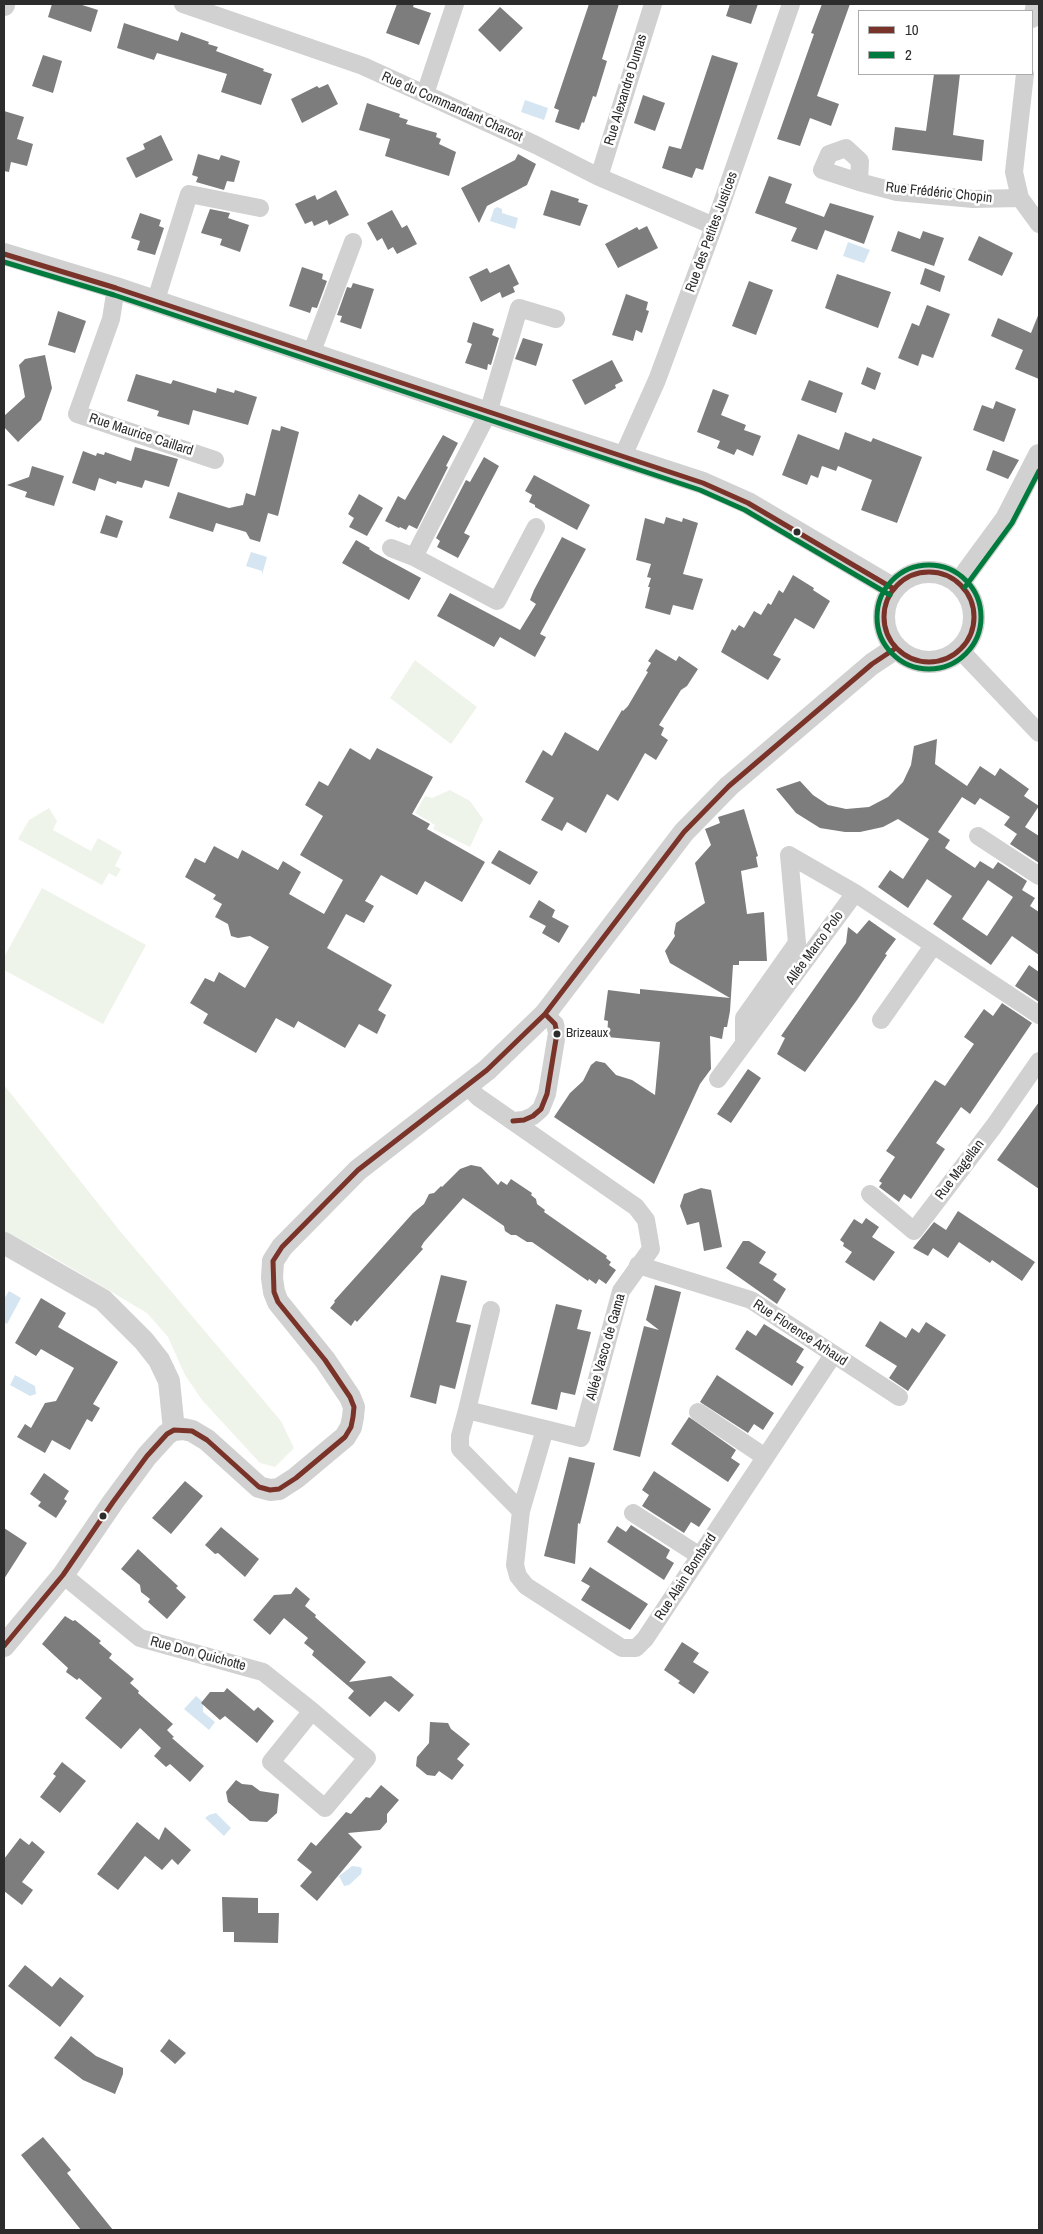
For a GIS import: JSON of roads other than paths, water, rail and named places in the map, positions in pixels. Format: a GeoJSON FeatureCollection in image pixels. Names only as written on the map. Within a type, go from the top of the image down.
{"type":"FeatureCollection","features":[{"type":"Feature","properties":{"kind":"street","name":"Rue du Commandant Charcot"},"geometry":{"type":"LineString","coordinates":[[183,4],[362,66],[536,144],[599,177],[714,226]]}},
{"type":"Feature","properties":{"kind":"street"},"geometry":{"type":"LineString","coordinates":[[425,94],[455,4]]}},
{"type":"Feature","properties":{"kind":"street","name":"Rue Alexandre Dumas"},"geometry":{"type":"LineString","coordinates":[[599,177],[653,4]]}},
{"type":"Feature","properties":{"kind":"street","name":"Rue des Petites Justices"},"geometry":{"type":"LineString","coordinates":[[623,456],[657,380],[714,226],[791,4]]}},
{"type":"Feature","properties":{"kind":"street"},"geometry":{"type":"LineString","coordinates":[[1025,75],[1014,172],[1020,198],[1039,224]]}},
{"type":"Feature","properties":{"kind":"street","name":"Rue Frédéric Chopin"},"geometry":{"type":"LineString","coordinates":[[859,182],[897,192],[964,198],[1020,198]]}},
{"type":"Feature","properties":{"kind":"street"},"geometry":{"type":"LineString","coordinates":[[156,303],[188,194],[260,208]]}},
{"type":"Feature","properties":{"kind":"street"},"geometry":{"type":"LineString","coordinates":[[311,354],[353,242]]}},
{"type":"Feature","properties":{"kind":"street"},"geometry":{"type":"LineString","coordinates":[[4,254],[116,288],[488,414],[703,483],[748,503],[894,589]]}},
{"type":"Feature","properties":{"kind":"street","name":"Rue Maurice Caillard"},"geometry":{"type":"LineString","coordinates":[[116,288],[111,319],[77,414],[215,460]]}},
{"type":"Feature","properties":{"kind":"street"},"geometry":{"type":"LineString","coordinates":[[414,557],[488,414],[519,308],[556,319]]}},
{"type":"Feature","properties":{"kind":"street"},"geometry":{"type":"LineString","coordinates":[[959,583],[1006,519],[1039,455]]}},
{"type":"Feature","properties":{"kind":"street"},"geometry":{"type":"LineString","coordinates":[[391,548],[414,557],[497,601],[536,526]]}},
{"type":"Feature","properties":{"kind":"street"},"geometry":{"type":"LineString","coordinates":[[933,571],[947,575],[959,583],[969,595],[974,609],[974,624],[969,638],[960,650],[948,658],[935,662],[907,657],[896,648],[889,637],[885,625],[884,612],[887,600],[894,589],[905,579],[933,571]]}},
{"type":"Feature","properties":{"kind":"street"},"geometry":{"type":"LineString","coordinates":[[4,1646],[63,1575],[147,1456],[160,1440],[174,1430],[184,1428],[207,1440],[246,1478],[262,1489],[280,1489],[296,1478],[345,1436],[351,1427],[353,1417],[354,1408],[350,1396],[325,1360],[278,1302],[274,1292],[272,1278],[273,1261],[282,1247],[358,1170],[467,1086],[515,1044],[545,1014],[684,832],[705,809],[729,786],[872,664],[896,648]]}},
{"type":"Feature","properties":{"kind":"street"},"geometry":{"type":"LineString","coordinates":[[960,650],[1039,733]]}},
{"type":"Feature","properties":{"kind":"street"},"geometry":{"type":"LineString","coordinates":[[978,836],[1039,876]]}},
{"type":"Feature","properties":{"kind":"street"},"geometry":{"type":"LineString","coordinates":[[744,1044],[744,1018],[797,943],[789,855],[855,893],[1039,1015]]}},
{"type":"Feature","properties":{"kind":"street","name":"Allée Marco Polo"},"geometry":{"type":"LineString","coordinates":[[718,1079],[855,893]]}},
{"type":"Feature","properties":{"kind":"street"},"geometry":{"type":"LineString","coordinates":[[881,1020],[933,946]]}},
{"type":"Feature","properties":{"kind":"street"},"geometry":{"type":"LineString","coordinates":[[513,1121],[524,1120],[533,1116],[541,1109],[547,1094],[557,1033],[555,1024],[545,1014]]}},
{"type":"Feature","properties":{"kind":"street","name":"Rue Magellan"},"geometry":{"type":"LineString","coordinates":[[870,1194],[914,1231],[994,1126],[1039,1061]]}},
{"type":"Feature","properties":{"kind":"street","name":"Allée Vasco de Gama"},"geometry":{"type":"LineString","coordinates":[[467,1086],[478,1097],[636,1207],[646,1220],[651,1249],[621,1291],[581,1438],[545,1429]]}},
{"type":"Feature","properties":{"kind":"street"},"geometry":{"type":"LineString","coordinates":[[4,1243],[103,1300],[144,1341],[158,1360],[169,1381],[174,1430]]}},
{"type":"Feature","properties":{"kind":"street","name":"Rue Florence Arhaud"},"geometry":{"type":"LineString","coordinates":[[638,1265],[751,1300],[899,1397]]}},
{"type":"Feature","properties":{"kind":"street"},"geometry":{"type":"LineString","coordinates":[[467,1410],[545,1429],[521,1511],[460,1449],[460,1436],[491,1310]]}},
{"type":"Feature","properties":{"kind":"street","name":"Rue Alain Bombard"},"geometry":{"type":"LineString","coordinates":[[521,1511],[515,1565],[518,1576],[526,1586],[622,1648],[636,1648],[645,1639],[833,1354]]}},
{"type":"Feature","properties":{"kind":"street"},"geometry":{"type":"LineString","coordinates":[[698,1412],[765,1457]]}},
{"type":"Feature","properties":{"kind":"street"},"geometry":{"type":"LineString","coordinates":[[633,1513],[700,1556]]}},
{"type":"Feature","properties":{"kind":"street","name":"Rue Don Quichotte"},"geometry":{"type":"LineString","coordinates":[[63,1575],[140,1638],[263,1672],[312,1711],[368,1758],[325,1808],[271,1762],[312,1711]]}},
{"type":"Feature","properties":{"kind":"water"},"geometry":{"type":"Polygon","coordinates":[[[525,100],[548,108],[544,120],[521,112],[525,100]]]}},
{"type":"Feature","properties":{"kind":"water"},"geometry":{"type":"Polygon","coordinates":[[[497,207],[502,209],[502,213],[518,218],[515,229],[490,221],[494,209],[497,207]]]}},
{"type":"Feature","properties":{"kind":"water"},"geometry":{"type":"Polygon","coordinates":[[[848,242],[870,250],[864,263],[843,256],[848,242]]]}},
{"type":"Feature","properties":{"kind":"water"},"geometry":{"type":"Polygon","coordinates":[[[251,552],[267,557],[262,575],[262,571],[246,566],[251,552]]]}},
{"type":"Feature","properties":{"kind":"water"},"geometry":{"type":"Polygon","coordinates":[[[9,1291],[21,1298],[7,1324],[4,1322],[4,1299],[9,1291]]]}},
{"type":"Feature","properties":{"kind":"water"},"geometry":{"type":"Polygon","coordinates":[[[15,1375],[35,1386],[36,1394],[30,1396],[10,1385],[15,1375]]]}},
{"type":"Feature","properties":{"kind":"water"},"geometry":{"type":"Polygon","coordinates":[[[196,1696],[203,1702],[203,1712],[215,1722],[209,1730],[184,1709],[196,1696]]]}},
{"type":"Feature","properties":{"kind":"water"},"geometry":{"type":"Polygon","coordinates":[[[216,1813],[231,1828],[224,1836],[205,1818],[216,1813]]]}},
{"type":"Feature","properties":{"kind":"water"},"geometry":{"type":"Polygon","coordinates":[[[352,1866],[360,1867],[362,1869],[361,1874],[349,1885],[344,1886],[339,1876],[352,1866]]]}},
{"type":"Feature","properties":{"kind":"place","name":"Brizeaux"},"geometry":{"type":"Point","coordinates":[557,1034]}}]}
